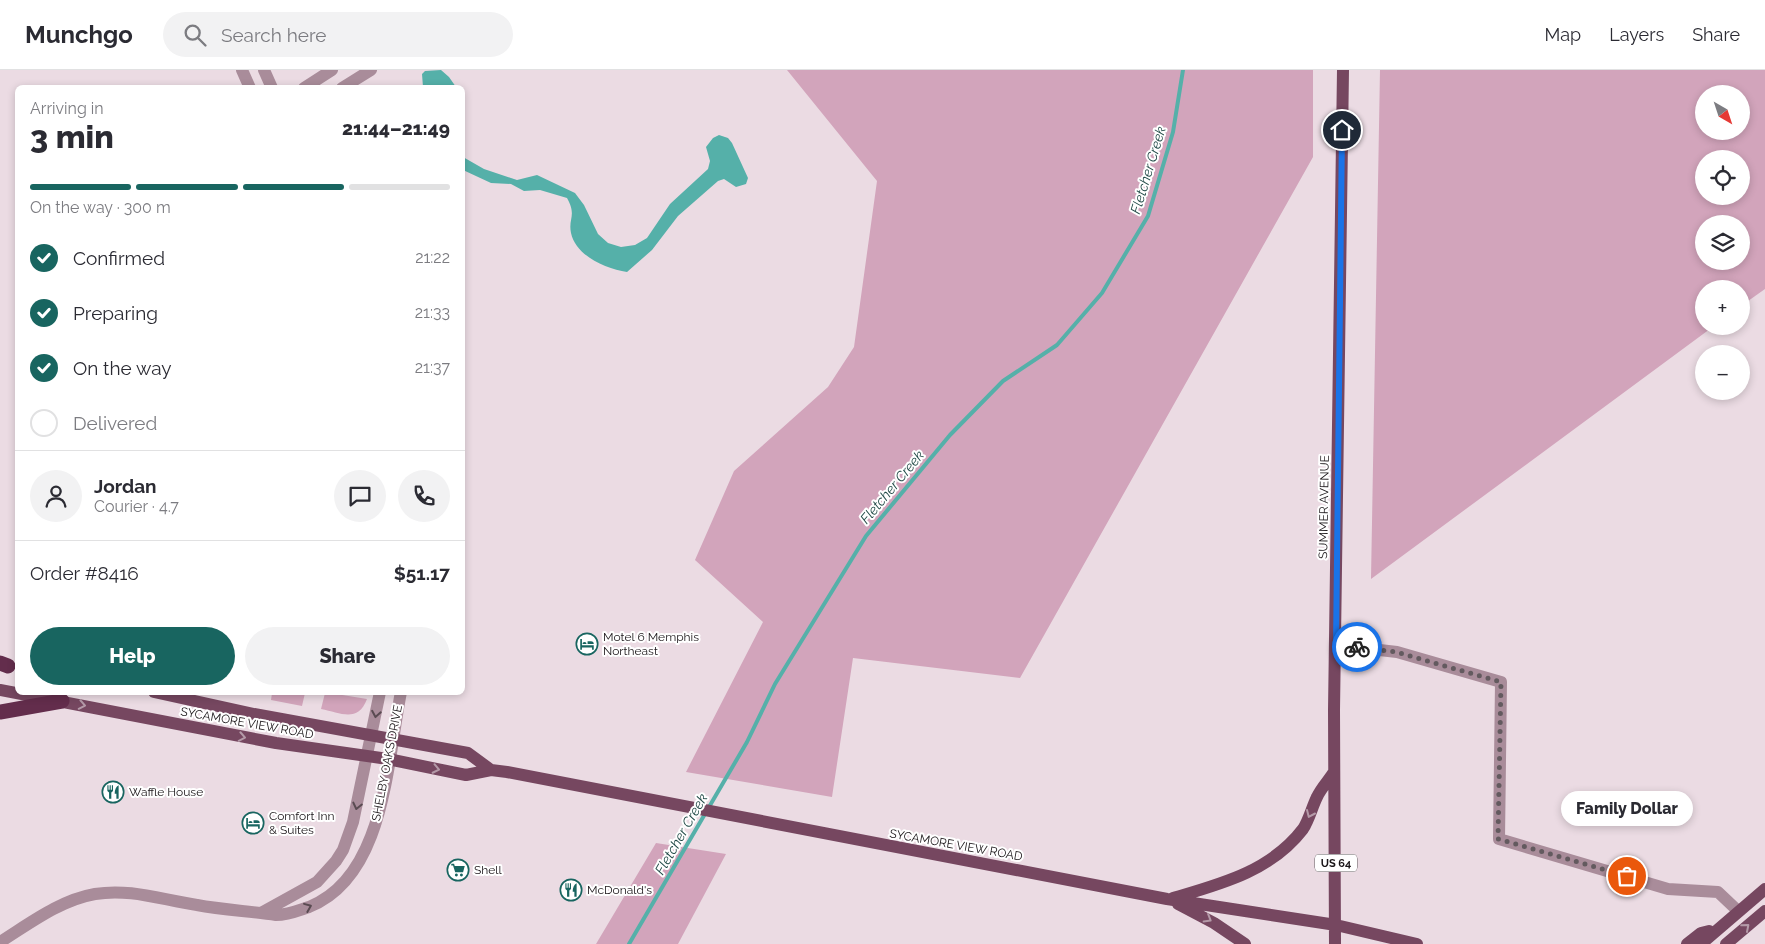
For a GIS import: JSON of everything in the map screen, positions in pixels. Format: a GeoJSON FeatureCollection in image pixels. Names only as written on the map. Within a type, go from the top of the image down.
{"type":"FeatureCollection","features":[{"type":"Feature","properties":{"kind":"highway"},"geometry":{"type":"LineString","coordinates":[[0,712],[62,701]]}},
{"type":"Feature","properties":{"kind":"main road","name":"SUMMER AVENUE"},"geometry":{"type":"LineString","coordinates":[[1335,944],[1334,772],[1343,70]]}},
{"type":"Feature","properties":{"kind":"main road","name":"SYCAMORE VIEW ROAD"},"geometry":{"type":"LineString","coordinates":[[0,690],[15,693]]}},
{"type":"Feature","properties":{"kind":"main road","name":"SYCAMORE VIEW ROAD"},"geometry":{"type":"LineString","coordinates":[[28,695],[276,743],[368,758],[388,759],[466,775],[490,770],[1167,899],[1336,925],[1417,944]]}},
{"type":"Feature","properties":{"kind":"main road","name":"SYCAMORE VIEW ROAD"},"geometry":{"type":"LineString","coordinates":[[168,695],[254,714],[468,753],[490,770]]}},
{"type":"Feature","properties":{"kind":"main road"},"geometry":{"type":"LineString","coordinates":[[1167,899],[1224,883],[1256,869],[1286,847],[1304,827],[1317,796],[1334,772]]}},
{"type":"Feature","properties":{"kind":"main road"},"geometry":{"type":"LineString","coordinates":[[1701,944],[1737,910],[1765,889]]}},
{"type":"Feature","properties":{"kind":"main road"},"geometry":{"type":"LineString","coordinates":[[1167,899],[1197,913],[1245,944]]}},
{"type":"Feature","properties":{"kind":"main road"},"geometry":{"type":"LineString","coordinates":[[1726,944],[1765,911]]}},
{"type":"Feature","properties":{"kind":"main road"},"geometry":{"type":"LineString","coordinates":[[1687,944],[1701,933],[1716,929]]}},
{"type":"Feature","properties":{"kind":"street"},"geometry":{"type":"LineString","coordinates":[[242,70],[249,85]]}},
{"type":"Feature","properties":{"kind":"street"},"geometry":{"type":"LineString","coordinates":[[264,70],[271,85]]}},
{"type":"Feature","properties":{"kind":"street"},"geometry":{"type":"LineString","coordinates":[[309,85],[332,70]]}},
{"type":"Feature","properties":{"kind":"street"},"geometry":{"type":"LineString","coordinates":[[347,85],[371,70]]}},
{"type":"Feature","properties":{"kind":"street"},"geometry":{"type":"LineString","coordinates":[[1336,645],[1396,652],[1501,682],[1498,839],[1668,889],[1718,892],[1737,910]]}},
{"type":"Feature","properties":{"kind":"street","name":"SHELBY OAKS DRIVE"},"geometry":{"type":"LineString","coordinates":[[261,913],[317,882],[336,861],[343,850],[353,822],[368,758],[379,695]]}},
{"type":"Feature","properties":{"kind":"street","name":"SHELBY OAKS DRIVE"},"geometry":{"type":"LineString","coordinates":[[0,942],[57,908],[74,900],[95,894],[145,894],[242,913],[288,915],[325,900],[350,876],[362,859],[370,842],[385,785],[400,695]]}},
{"type":"Feature","properties":{"kind":"shaded area"},"geometry":{"type":"Polygon","coordinates":[[[441,70],[455,85],[423,85],[422,74],[425,71],[441,70]]]}},
{"type":"Feature","properties":{"kind":"shaded area"},"geometry":{"type":"Polygon","coordinates":[[[787,70],[1313,70],[1313,157],[1020,678],[853,658],[832,797],[686,772],[763,622],[695,560],[734,471],[828,387],[854,347],[877,181],[787,70]]]}},
{"type":"Feature","properties":{"kind":"shaded area"},"geometry":{"type":"Polygon","coordinates":[[[1380,70],[1765,70],[1765,289],[1750,300],[1750,280],[1695,280],[1695,335],[1702,335],[1371,579],[1380,70]]]}},
{"type":"Feature","properties":{"kind":"shaded area"},"geometry":{"type":"Polygon","coordinates":[[[719,135],[728,138],[732,143],[748,178],[746,184],[736,187],[724,179],[718,181],[678,216],[652,250],[627,272],[610,268],[593,260],[579,248],[571,233],[572,213],[567,198],[540,190],[524,191],[511,184],[491,183],[465,171],[465,158],[484,169],[517,180],[537,175],[575,193],[584,205],[598,234],[608,243],[621,247],[635,245],[647,238],[670,204],[708,169],[710,161],[706,147],[713,138],[719,135]]]}},
{"type":"Feature","properties":{"kind":"shaded area"},"geometry":{"type":"Polygon","coordinates":[[[272,695],[305,695],[302,706],[271,700],[272,695]]]}},
{"type":"Feature","properties":{"kind":"shaded area"},"geometry":{"type":"Polygon","coordinates":[[[324,695],[342,695],[367,699],[359,711],[354,714],[342,714],[321,709],[324,695]]]}},
{"type":"Feature","properties":{"kind":"shaded area"},"geometry":{"type":"Polygon","coordinates":[[[656,843],[726,854],[678,944],[596,944],[656,843]]]}},
{"type":"Feature","properties":{"kind":"waterway","name":"Fletcher Creek"},"geometry":{"type":"LineString","coordinates":[[629,944],[747,742],[775,684],[866,536],[950,435],[1003,381],[1057,345],[1102,293],[1148,216],[1173,132],[1183,70]]}},
{"type":"Feature","properties":{"kind":"way so far"},"geometry":{"type":"LineString","coordinates":[[1357,647],[1396,652],[1501,682],[1498,839],[1627,876]]}},
{"type":"Feature","properties":{"kind":"place","name":"Motel 6 Memphis Northeast"},"geometry":{"type":"Point","coordinates":[587,644]}},
{"type":"Feature","properties":{"kind":"place","name":"Waffle House"},"geometry":{"type":"Point","coordinates":[113,792]}},
{"type":"Feature","properties":{"kind":"place","name":"Comfort Inn & Suites"},"geometry":{"type":"Point","coordinates":[253,823]}},
{"type":"Feature","properties":{"kind":"place","name":"Shell"},"geometry":{"type":"Point","coordinates":[458,870]}},
{"type":"Feature","properties":{"kind":"place","name":"Family Dollar"},"geometry":{"type":"Point","coordinates":[1627,876]}},
{"type":"Feature","properties":{"kind":"place","name":"McDonald's"},"geometry":{"type":"Point","coordinates":[571,890]}},
{"type":"Feature","properties":{"kind":"route"},"geometry":{"type":"LineString","coordinates":[[1342,130],[1336,645],[1357,647]]}}]}
